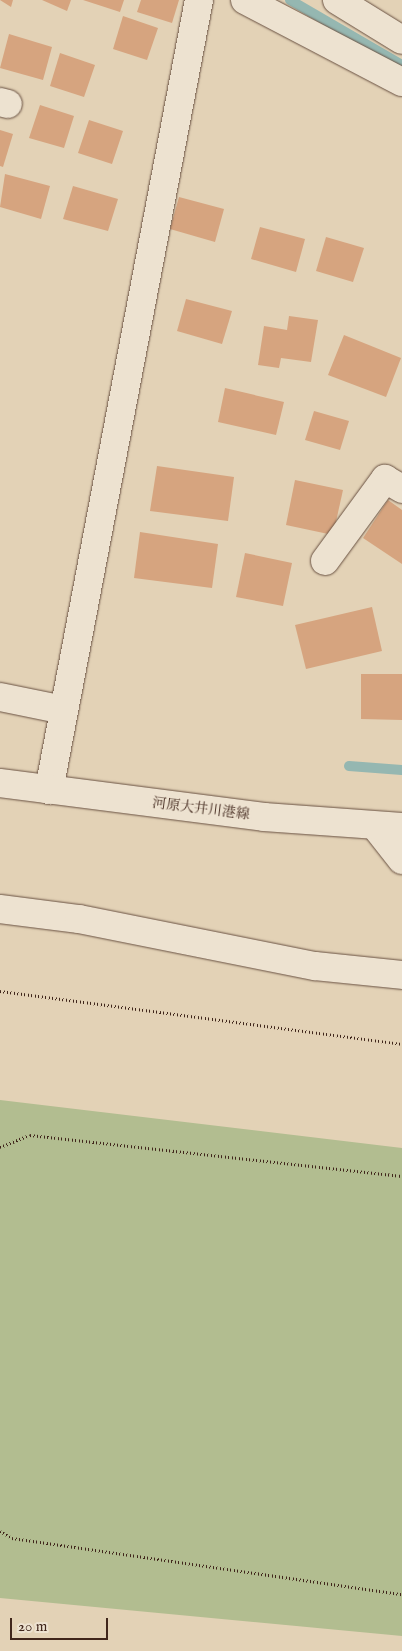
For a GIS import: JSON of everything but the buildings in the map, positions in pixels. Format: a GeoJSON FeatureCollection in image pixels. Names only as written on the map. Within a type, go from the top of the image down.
{"type":"FeatureCollection","features":[{"type":"Feature","properties":{"kind":"street"},"geometry":{"type":"LineString","coordinates":[[49,790],[199,0]]}},
{"type":"Feature","properties":{"kind":"street"},"geometry":{"type":"LineString","coordinates":[[245,0],[394,77],[402,41],[337,0]]}},
{"type":"Feature","properties":{"kind":"street"},"geometry":{"type":"LineString","coordinates":[[325,561],[385,479],[402,489]]}},
{"type":"Feature","properties":{"kind":"street"},"geometry":{"type":"LineString","coordinates":[[0,697],[64,710]]}},
{"type":"Feature","properties":{"kind":"street","name":"河原大井川港線"},"geometry":{"type":"LineString","coordinates":[[0,783],[389,827]]}},
{"type":"Feature","properties":{"kind":"street"},"geometry":{"type":"LineString","coordinates":[[389,827],[402,860]]}},
{"type":"Feature","properties":{"kind":"street"},"geometry":{"type":"LineString","coordinates":[[0,909],[79,919],[315,966],[402,976]]}},
{"type":"Feature","properties":{"kind":"path"},"geometry":{"type":"LineString","coordinates":[[0,991],[402,1044]]}},
{"type":"Feature","properties":{"kind":"path"},"geometry":{"type":"LineString","coordinates":[[0,1146],[30,1135],[402,1176]]}},
{"type":"Feature","properties":{"kind":"path"},"geometry":{"type":"LineString","coordinates":[[0,1531],[12,1538],[402,1594]]}},
{"type":"Feature","properties":{"kind":"green space"},"geometry":{"type":"Polygon","coordinates":[[[0,1100],[402,1148],[402,1636],[0,1598],[0,1100]]]}},
{"type":"Feature","properties":{"kind":"waterway"},"geometry":{"type":"LineString","coordinates":[[290,0],[402,65]]}},
{"type":"Feature","properties":{"kind":"waterway"},"geometry":{"type":"LineString","coordinates":[[349,766],[402,770]]}}]}
